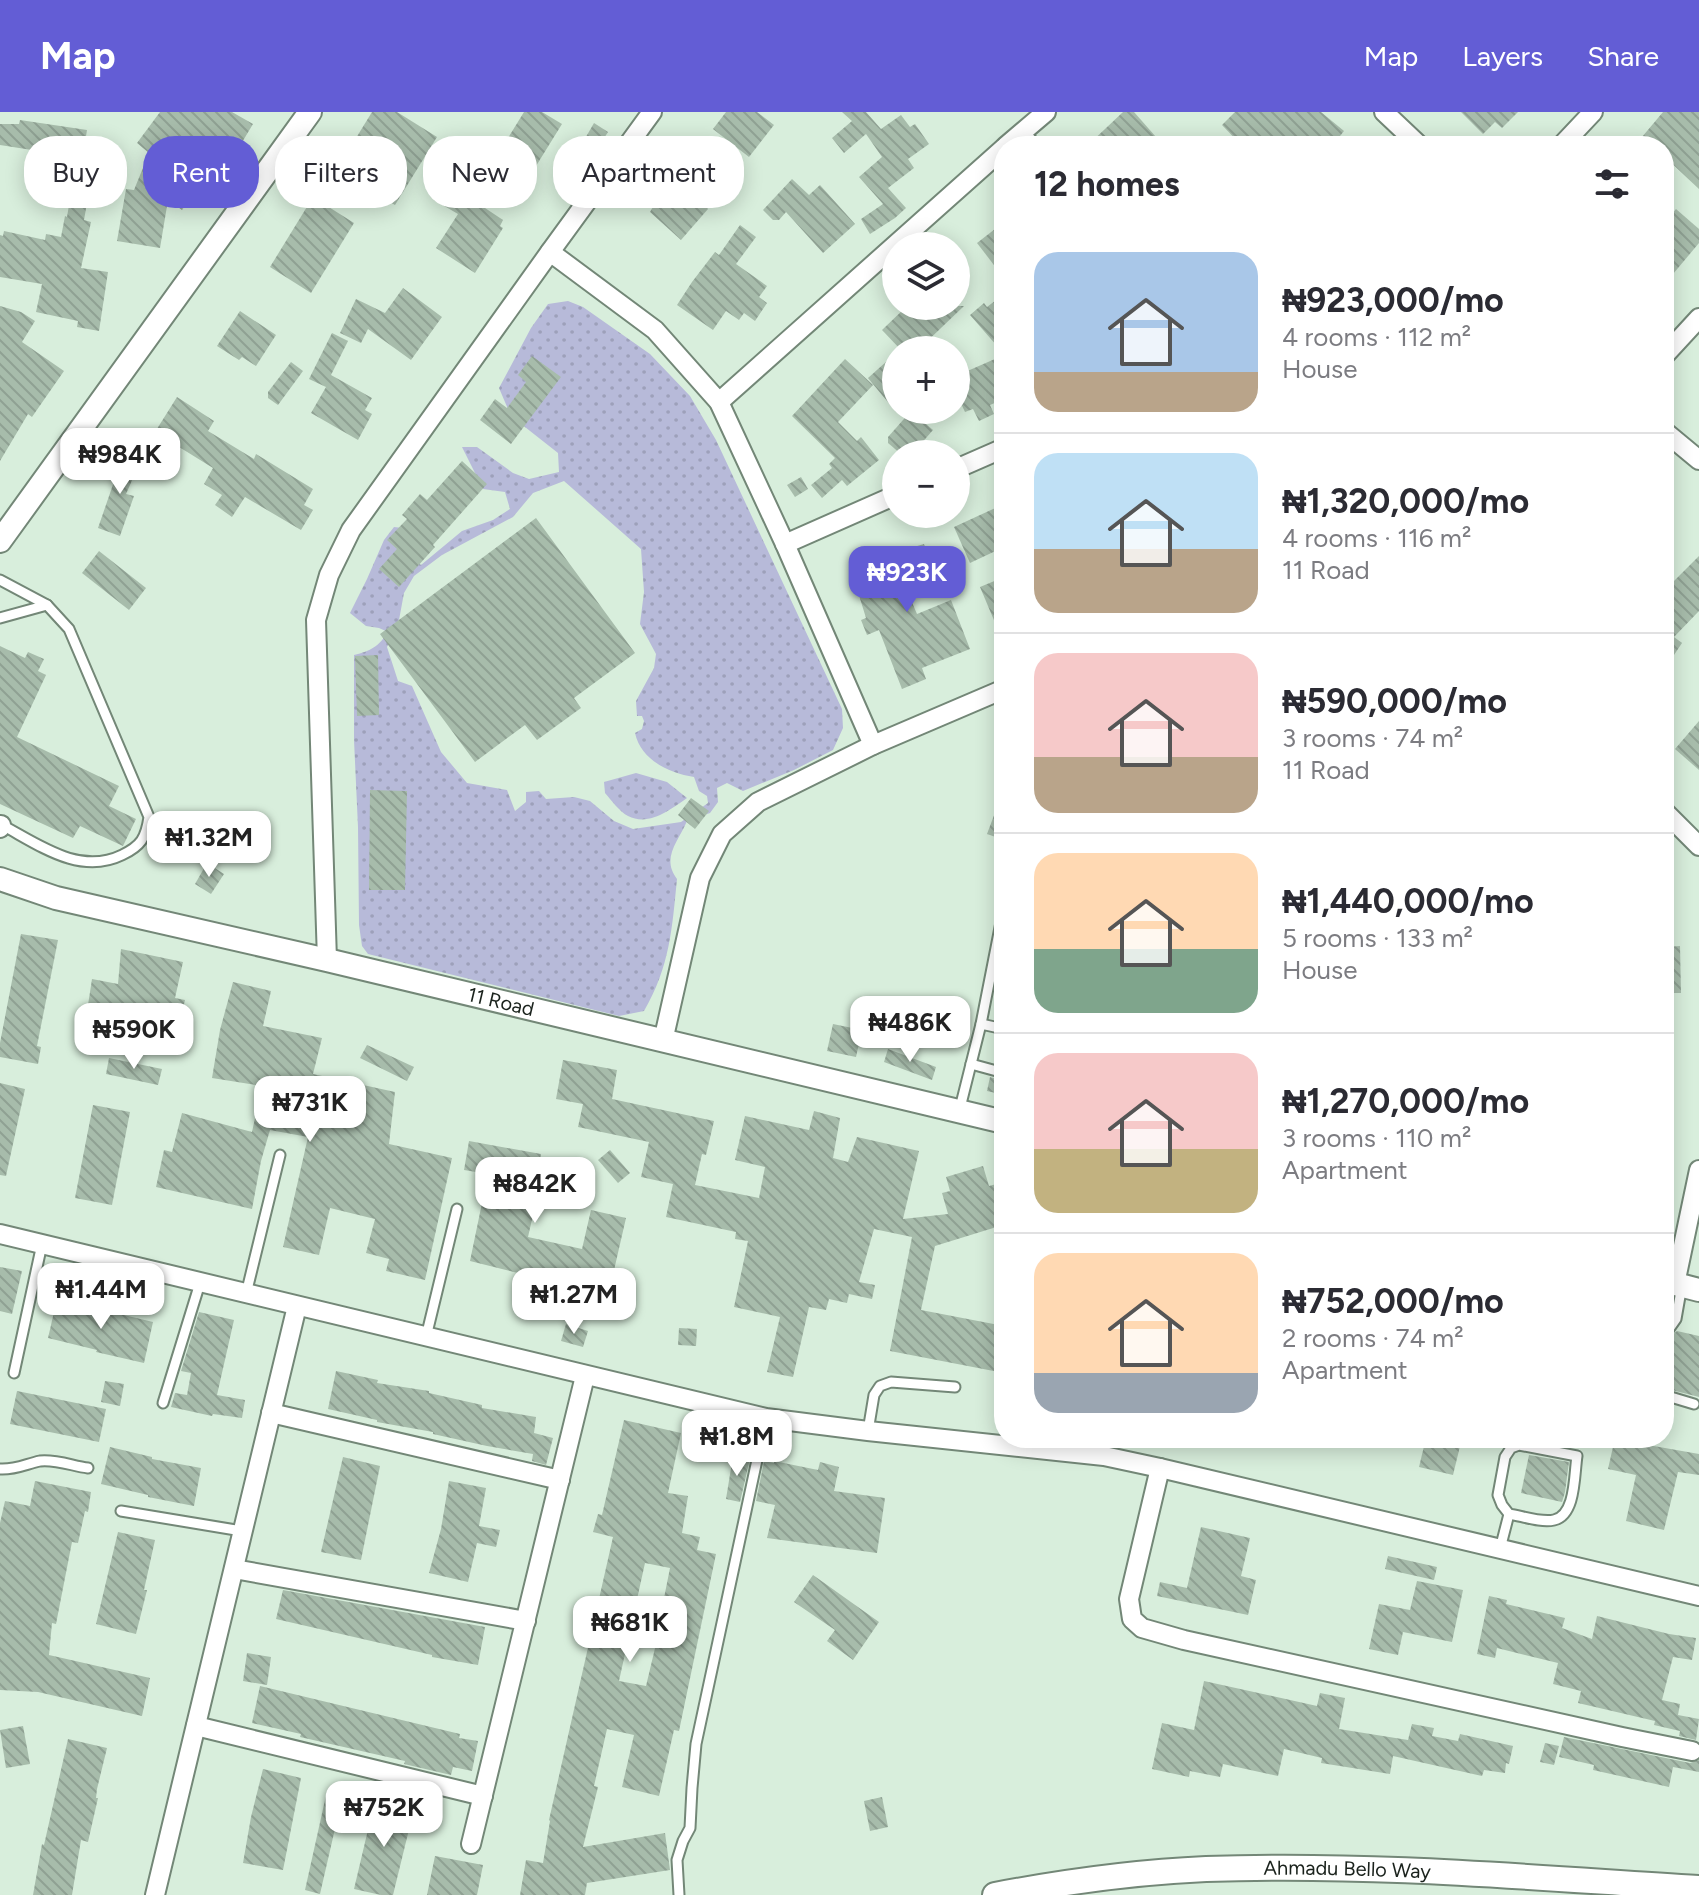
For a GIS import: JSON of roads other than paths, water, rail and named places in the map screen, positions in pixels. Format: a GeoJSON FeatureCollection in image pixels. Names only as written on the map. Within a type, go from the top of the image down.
{"type":"FeatureCollection","features":[{"type":"Feature","properties":{"kind":"main road","name":"Ahmadu Bello Way"},"geometry":{"type":"LineString","coordinates":[[995,1895],[1121,1876],[1204,1869],[1278,1868],[1413,1870],[1699,1888]]}},
{"type":"Feature","properties":{"kind":"street"},"geometry":{"type":"LineString","coordinates":[[0,541],[310,112]]}},
{"type":"Feature","properties":{"kind":"street"},"geometry":{"type":"LineString","coordinates":[[327,960],[316,620],[329,575],[351,530],[652,112]]}},
{"type":"Feature","properties":{"kind":"street"},"geometry":{"type":"LineString","coordinates":[[1018,136],[1046,112]]}},
{"type":"Feature","properties":{"kind":"street"},"geometry":{"type":"LineString","coordinates":[[1384,112],[1409,136]]}},
{"type":"Feature","properties":{"kind":"street"},"geometry":{"type":"LineString","coordinates":[[1570,136],[1593,112]]}},
{"type":"Feature","properties":{"kind":"street"},"geometry":{"type":"LineString","coordinates":[[719,402],[994,157]]}},
{"type":"Feature","properties":{"kind":"street"},"geometry":{"type":"LineString","coordinates":[[550,252],[655,330],[719,402],[873,745]]}},
{"type":"Feature","properties":{"kind":"street"},"geometry":{"type":"LineString","coordinates":[[1674,345],[1699,318]]}},
{"type":"Feature","properties":{"kind":"street"},"geometry":{"type":"LineString","coordinates":[[1674,439],[1699,460]]}},
{"type":"Feature","properties":{"kind":"street"},"geometry":{"type":"LineString","coordinates":[[970,463],[994,452]]}},
{"type":"Feature","properties":{"kind":"street"},"geometry":{"type":"LineString","coordinates":[[785,544],[882,501]]}},
{"type":"Feature","properties":{"kind":"street"},"geometry":{"type":"LineString","coordinates":[[663,1041],[700,878],[722,834],[758,802],[873,745],[994,693]]}},
{"type":"Feature","properties":{"kind":"street"},"geometry":{"type":"LineString","coordinates":[[1674,821],[1699,846]]}},
{"type":"Feature","properties":{"kind":"street","name":"11 Road"},"geometry":{"type":"LineString","coordinates":[[0,879],[56,898],[994,1120]]}},
{"type":"Feature","properties":{"kind":"street"},"geometry":{"type":"LineString","coordinates":[[1680,1285],[1699,1170]]}},
{"type":"Feature","properties":{"kind":"street"},"geometry":{"type":"LineString","coordinates":[[0,1234],[766,1418],[868,1431],[994,1439]]}},
{"type":"Feature","properties":{"kind":"street"},"geometry":{"type":"LineString","coordinates":[[155,1895],[297,1306]]}},
{"type":"Feature","properties":{"kind":"street"},"geometry":{"type":"LineString","coordinates":[[471,1844],[585,1376]]}},
{"type":"Feature","properties":{"kind":"street"},"geometry":{"type":"LineString","coordinates":[[271,1413],[560,1480]]}},
{"type":"Feature","properties":{"kind":"street"},"geometry":{"type":"LineString","coordinates":[[1109,1448],[1160,1468],[1699,1596]]}},
{"type":"Feature","properties":{"kind":"street"},"geometry":{"type":"LineString","coordinates":[[1160,1468],[1129,1599],[1132,1619],[1142,1628],[1184,1640],[1692,1751]]}},
{"type":"Feature","properties":{"kind":"street"},"geometry":{"type":"LineString","coordinates":[[234,1569],[526,1621]]}},
{"type":"Feature","properties":{"kind":"street"},"geometry":{"type":"LineString","coordinates":[[196,1726],[483,1796]]}},
{"type":"Feature","properties":{"kind":"lane"},"geometry":{"type":"LineString","coordinates":[[1024,131],[1028,136]]}},
{"type":"Feature","properties":{"kind":"lane"},"geometry":{"type":"LineString","coordinates":[[0,580],[47,605],[69,629],[149,817],[147,833],[136,848],[113,860],[88,863],[64,858],[0,826]]}},
{"type":"Feature","properties":{"kind":"lane"},"geometry":{"type":"LineString","coordinates":[[0,618],[47,605]]}},
{"type":"Feature","properties":{"kind":"lane"},"geometry":{"type":"LineString","coordinates":[[959,1112],[994,958]]}},
{"type":"Feature","properties":{"kind":"lane"},"geometry":{"type":"LineString","coordinates":[[981,1024],[994,1027]]}},
{"type":"Feature","properties":{"kind":"lane"},"geometry":{"type":"LineString","coordinates":[[971,1064],[994,1070]]}},
{"type":"Feature","properties":{"kind":"lane"},"geometry":{"type":"LineString","coordinates":[[246,1294],[280,1155]]}},
{"type":"Feature","properties":{"kind":"lane"},"geometry":{"type":"LineString","coordinates":[[426,1337],[457,1209]]}},
{"type":"Feature","properties":{"kind":"lane"},"geometry":{"type":"LineString","coordinates":[[14,1373],[42,1244]]}},
{"type":"Feature","properties":{"kind":"lane"},"geometry":{"type":"LineString","coordinates":[[163,1403],[200,1283]]}},
{"type":"Feature","properties":{"kind":"lane"},"geometry":{"type":"LineString","coordinates":[[1674,1322],[1680,1285]]}},
{"type":"Feature","properties":{"kind":"lane"},"geometry":{"type":"LineString","coordinates":[[868,1431],[874,1395],[880,1386],[891,1382],[955,1387]]}},
{"type":"Feature","properties":{"kind":"lane"},"geometry":{"type":"LineString","coordinates":[[1674,1398],[1694,1404]]}},
{"type":"Feature","properties":{"kind":"lane"},"geometry":{"type":"LineString","coordinates":[[679,1895],[677,1860],[690,1828],[696,1744],[766,1418]]}},
{"type":"Feature","properties":{"kind":"lane"},"geometry":{"type":"LineString","coordinates":[[1511,1448],[1505,1457],[1498,1495],[1502,1505],[1509,1514],[1552,1520],[1562,1516],[1570,1506],[1577,1456],[1535,1448]]}},
{"type":"Feature","properties":{"kind":"lane"},"geometry":{"type":"LineString","coordinates":[[0,1469],[8,1470],[37,1461],[88,1468]]}},
{"type":"Feature","properties":{"kind":"lane"},"geometry":{"type":"LineString","coordinates":[[121,1511],[242,1531]]}},
{"type":"Feature","properties":{"kind":"lane"},"geometry":{"type":"LineString","coordinates":[[1500,1549],[1509,1514]]}}]}
